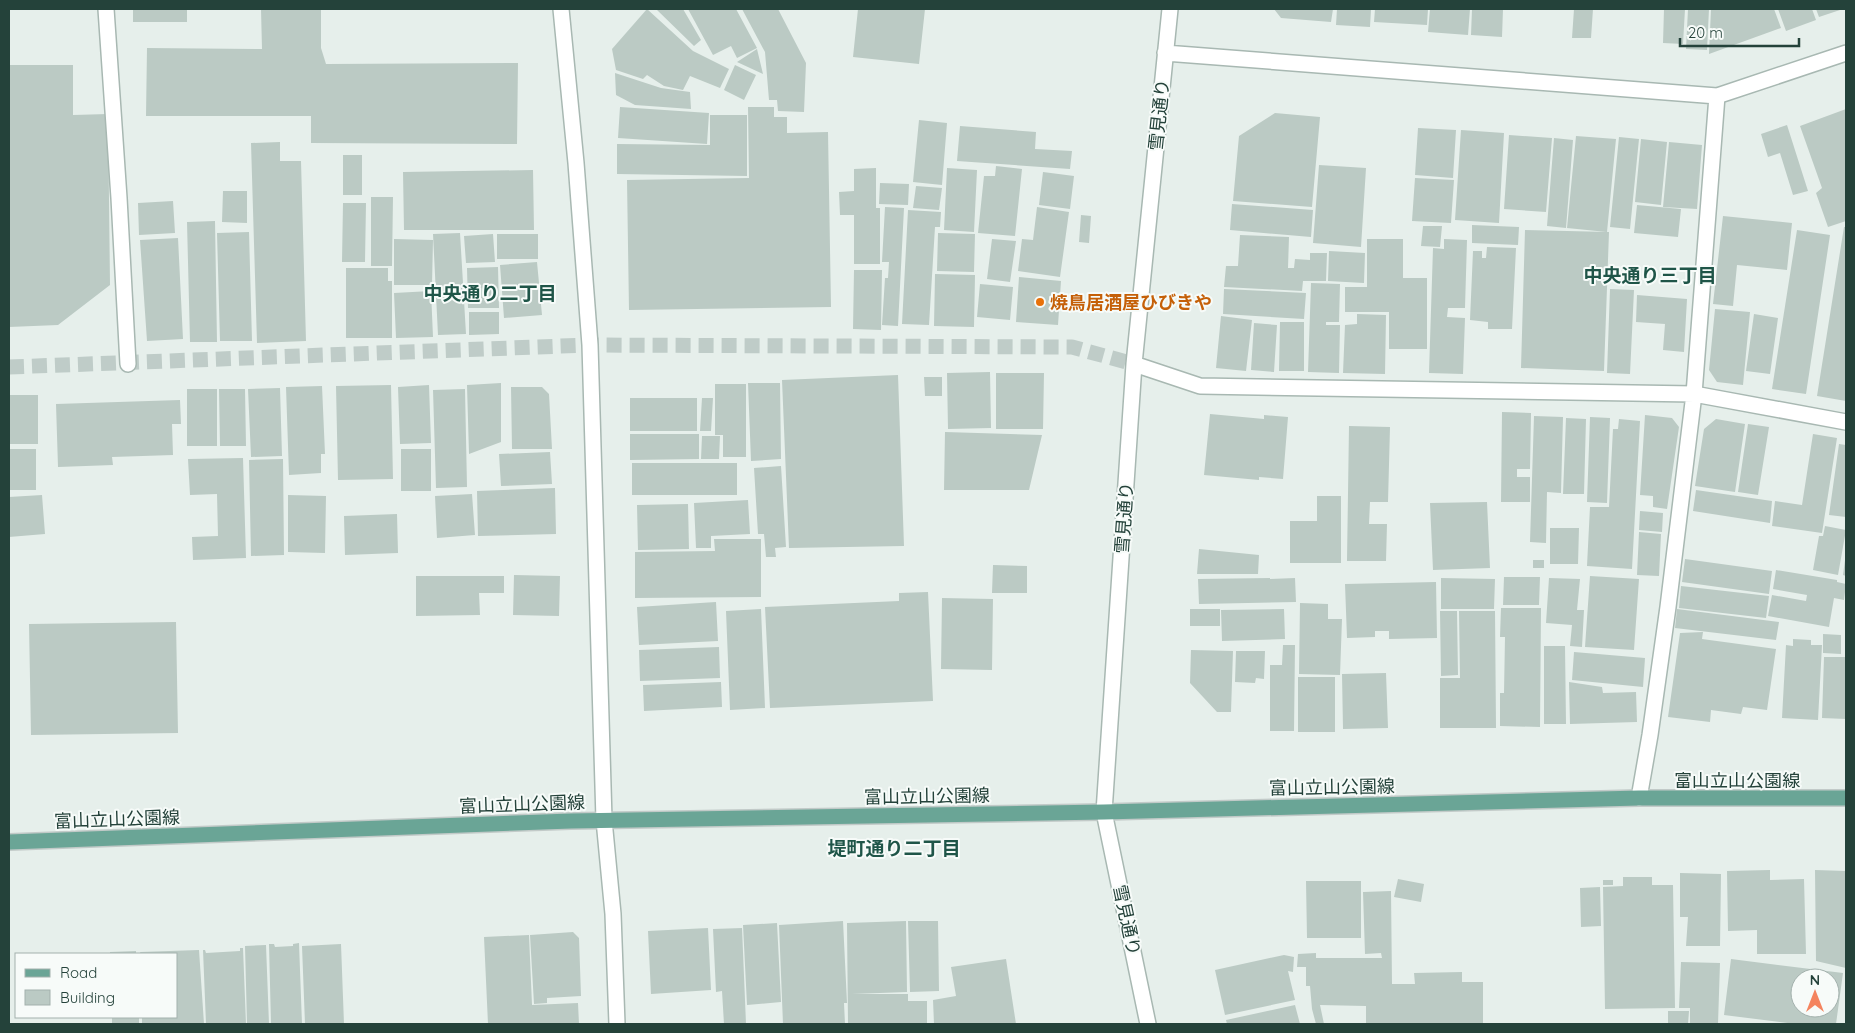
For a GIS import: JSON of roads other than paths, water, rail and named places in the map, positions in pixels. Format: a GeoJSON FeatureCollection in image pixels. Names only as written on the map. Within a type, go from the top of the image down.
{"type":"FeatureCollection","features":[{"type":"Feature","properties":{"kind":"main road","name":"富山立山公園線"},"geometry":{"type":"LineString","coordinates":[[9,842],[604,820],[1104,812],[1639,798],[1846,798]]}},
{"type":"Feature","properties":{"kind":"street"},"geometry":{"type":"LineString","coordinates":[[106,9],[128,364]]}},
{"type":"Feature","properties":{"kind":"street"},"geometry":{"type":"LineString","coordinates":[[560,9],[576,162],[590,345],[604,820],[613,914],[617,1024]]}},
{"type":"Feature","properties":{"kind":"street","name":"雪見通り"},"geometry":{"type":"LineString","coordinates":[[1148,1024],[1104,812],[1134,364],[1170,9]]}},
{"type":"Feature","properties":{"kind":"street"},"geometry":{"type":"LineString","coordinates":[[1165,53],[1717,96],[1846,53]]}},
{"type":"Feature","properties":{"kind":"street"},"geometry":{"type":"LineString","coordinates":[[1639,798],[1668,607],[1694,394],[1717,96]]}},
{"type":"Feature","properties":{"kind":"street"},"geometry":{"type":"LineString","coordinates":[[1134,364],[1200,386],[1694,394],[1846,422]]}},
{"type":"Feature","properties":{"kind":"tunnel"},"geometry":{"type":"LineString","coordinates":[[9,367],[590,345],[1072,347],[1134,364]]}},
{"type":"Feature","properties":{"kind":"place","name":"焼鳥居酒屋ひびきや"},"geometry":{"type":"Point","coordinates":[1040,302]}},
{"type":"Feature","properties":{"kind":"district","name":"中央通り三丁目"},"geometry":{"type":"Point","coordinates":[1650,275]}},
{"type":"Feature","properties":{"kind":"district","name":"中央通り二丁目"},"geometry":{"type":"Point","coordinates":[490,293]}},
{"type":"Feature","properties":{"kind":"district","name":"堤町通り二丁目"},"geometry":{"type":"Point","coordinates":[894,848]}}]}
